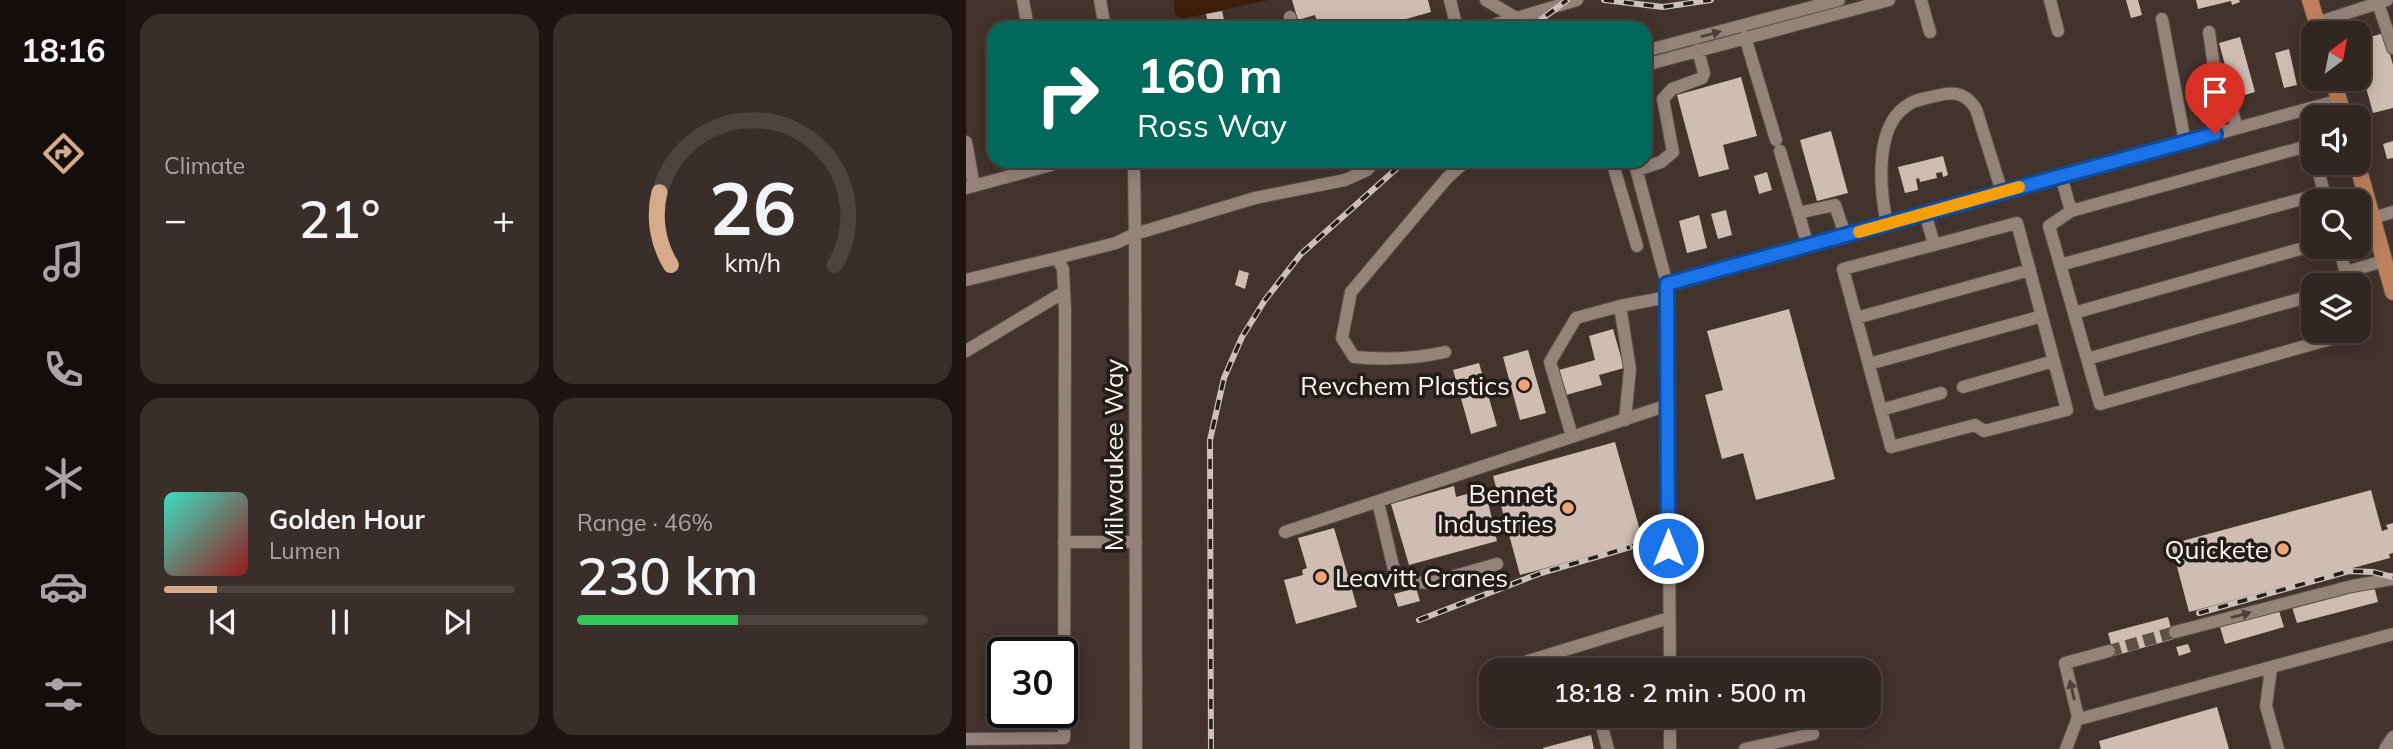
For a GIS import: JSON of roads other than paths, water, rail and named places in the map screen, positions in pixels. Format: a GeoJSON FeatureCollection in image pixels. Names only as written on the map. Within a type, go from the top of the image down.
{"type":"FeatureCollection","features":[{"type":"Feature","properties":{"kind":"main road"},"geometry":{"type":"LineString","coordinates":[[2309,0],[2316,21]]}},
{"type":"Feature","properties":{"kind":"main road"},"geometry":{"type":"LineString","coordinates":[[2337,91],[2341,105]]}},
{"type":"Feature","properties":{"kind":"main road"},"geometry":{"type":"LineString","coordinates":[[2360,175],[2393,292]]}},
{"type":"Feature","properties":{"kind":"street"},"geometry":{"type":"LineString","coordinates":[[1023,0],[1027,21]]}},
{"type":"Feature","properties":{"kind":"street"},"geometry":{"type":"LineString","coordinates":[[1100,0],[1104,21]]}},
{"type":"Feature","properties":{"kind":"street"},"geometry":{"type":"LineString","coordinates":[[1450,0],[1455,21]]}},
{"type":"Feature","properties":{"kind":"street"},"geometry":{"type":"LineString","coordinates":[[1486,0],[1516,18]]}},
{"type":"Feature","properties":{"kind":"street"},"geometry":{"type":"LineString","coordinates":[[1506,21],[1546,4],[1577,0]]}},
{"type":"Feature","properties":{"kind":"street"},"geometry":{"type":"LineString","coordinates":[[1652,49],[1839,0]]}},
{"type":"Feature","properties":{"kind":"street"},"geometry":{"type":"LineString","coordinates":[[1652,63],[1889,0]]}},
{"type":"Feature","properties":{"kind":"street"},"geometry":{"type":"LineString","coordinates":[[1921,0],[1930,32]]}},
{"type":"Feature","properties":{"kind":"street"},"geometry":{"type":"LineString","coordinates":[[2050,0],[2058,31]]}},
{"type":"Feature","properties":{"kind":"street"},"geometry":{"type":"LineString","coordinates":[[2329,21],[2355,5],[2383,1],[2393,48]]}},
{"type":"Feature","properties":{"kind":"street"},"geometry":{"type":"LineString","coordinates":[[2162,19],[2185,142]]}},
{"type":"Feature","properties":{"kind":"street"},"geometry":{"type":"LineString","coordinates":[[2209,32],[2215,74],[2231,107],[2236,128]]}},
{"type":"Feature","properties":{"kind":"street"},"geometry":{"type":"LineString","coordinates":[[1745,37],[1808,246]]}},
{"type":"Feature","properties":{"kind":"street"},"geometry":{"type":"LineString","coordinates":[[1652,163],[1661,162],[1673,152],[1663,99],[1672,89],[1702,78],[1704,73],[1698,50]]}},
{"type":"Feature","properties":{"kind":"street"},"geometry":{"type":"LineString","coordinates":[[1887,224],[1881,183],[1886,133],[1903,107],[1914,101],[1948,93],[1960,94],[1969,99],[1976,110],[2002,192]]}},
{"type":"Feature","properties":{"kind":"street"},"geometry":{"type":"LineString","coordinates":[[1572,436],[1550,362],[1576,318],[1845,235],[2340,100]]}},
{"type":"Feature","properties":{"kind":"street"},"geometry":{"type":"LineString","coordinates":[[966,142],[970,187],[1040,168]]}},
{"type":"Feature","properties":{"kind":"street"},"geometry":{"type":"LineString","coordinates":[[2301,148],[2071,211],[2049,226],[2100,404],[2316,343]]}},
{"type":"Feature","properties":{"kind":"street","name":"Milwaukee Way"},"geometry":{"type":"LineString","coordinates":[[1132,168],[1135,234],[1136,749]]}},
{"type":"Feature","properties":{"kind":"street"},"geometry":{"type":"LineString","coordinates":[[966,279],[1116,243],[1135,234],[1255,198],[1345,180],[1363,173],[1368,168]]}},
{"type":"Feature","properties":{"kind":"street"},"geometry":{"type":"LineString","coordinates":[[1445,352],[1386,360],[1354,356],[1342,338],[1351,292],[1458,168]]}},
{"type":"Feature","properties":{"kind":"street"},"geometry":{"type":"LineString","coordinates":[[1614,168],[1637,246]]}},
{"type":"Feature","properties":{"kind":"street"},"geometry":{"type":"LineString","coordinates":[[1636,168],[1667,291],[1670,658]]}},
{"type":"Feature","properties":{"kind":"street"},"geometry":{"type":"LineString","coordinates":[[2061,176],[2071,211]]}},
{"type":"Feature","properties":{"kind":"street"},"geometry":{"type":"LineString","coordinates":[[2060,265],[2301,203]]}},
{"type":"Feature","properties":{"kind":"street"},"geometry":{"type":"LineString","coordinates":[[1798,213],[1835,205],[1845,235]]}},
{"type":"Feature","properties":{"kind":"street"},"geometry":{"type":"LineString","coordinates":[[2373,218],[2393,212]]}},
{"type":"Feature","properties":{"kind":"street"},"geometry":{"type":"LineString","coordinates":[[1924,214],[1934,244]]}},
{"type":"Feature","properties":{"kind":"street"},"geometry":{"type":"LineString","coordinates":[[2017,223],[2030,270],[2067,410],[1984,431],[1975,425],[1891,447],[1843,269],[2017,223]]}},
{"type":"Feature","properties":{"kind":"street"},"geometry":{"type":"LineString","coordinates":[[2074,313],[2301,249]]}},
{"type":"Feature","properties":{"kind":"street"},"geometry":{"type":"LineString","coordinates":[[966,739],[1064,738],[1064,292],[1063,269],[1057,258]]}},
{"type":"Feature","properties":{"kind":"street"},"geometry":{"type":"LineString","coordinates":[[2363,273],[2384,261]]}},
{"type":"Feature","properties":{"kind":"street"},"geometry":{"type":"LineString","coordinates":[[1856,318],[2030,270]]}},
{"type":"Feature","properties":{"kind":"street"},"geometry":{"type":"LineString","coordinates":[[966,351],[1064,292]]}},
{"type":"Feature","properties":{"kind":"street"},"geometry":{"type":"LineString","coordinates":[[2087,359],[2301,299]]}},
{"type":"Feature","properties":{"kind":"street"},"geometry":{"type":"LineString","coordinates":[[1620,306],[1630,369],[1625,420]]}},
{"type":"Feature","properties":{"kind":"street"},"geometry":{"type":"LineString","coordinates":[[1869,364],[2042,316]]}},
{"type":"Feature","properties":{"kind":"street"},"geometry":{"type":"LineString","coordinates":[[1963,387],[2054,361]]}},
{"type":"Feature","properties":{"kind":"street"},"geometry":{"type":"LineString","coordinates":[[1881,410],[1941,393]]}},
{"type":"Feature","properties":{"kind":"street"},"geometry":{"type":"LineString","coordinates":[[1286,532],[1668,405]]}},
{"type":"Feature","properties":{"kind":"street"},"geometry":{"type":"LineString","coordinates":[[1378,502],[1394,570],[1403,581],[1430,583],[1497,564]]}},
{"type":"Feature","properties":{"kind":"street"},"geometry":{"type":"LineString","coordinates":[[1064,542],[1136,542]]}},
{"type":"Feature","properties":{"kind":"street"},"geometry":{"type":"LineString","coordinates":[[2175,632],[2352,586],[2393,579]]}},
{"type":"Feature","properties":{"kind":"street"},"geometry":{"type":"LineString","coordinates":[[1538,658],[1669,618]]}},
{"type":"Feature","properties":{"kind":"street"},"geometry":{"type":"LineString","coordinates":[[2078,717],[2083,719],[2393,634]]}},
{"type":"Feature","properties":{"kind":"street"},"geometry":{"type":"LineString","coordinates":[[2066,749],[2078,717],[2065,663],[2109,651]]}},
{"type":"Feature","properties":{"kind":"street"},"geometry":{"type":"LineString","coordinates":[[2271,669],[2266,706],[2278,749]]}},
{"type":"Feature","properties":{"kind":"street"},"geometry":{"type":"LineString","coordinates":[[1602,728],[1608,749]]}},
{"type":"Feature","properties":{"kind":"street"},"geometry":{"type":"LineString","coordinates":[[1670,728],[1670,749]]}},
{"type":"Feature","properties":{"kind":"street"},"geometry":{"type":"LineString","coordinates":[[1745,749],[1813,734]]}},
{"type":"Feature","properties":{"kind":"street"},"geometry":{"type":"LineString","coordinates":[[2385,749],[2393,737]]}},
{"type":"Feature","properties":{"kind":"tunnel"},"geometry":{"type":"LineString","coordinates":[[2109,651],[2175,632]]}},
{"type":"Feature","properties":{"kind":"railway"},"geometry":{"type":"LineString","coordinates":[[1539,21],[1567,0]]}},
{"type":"Feature","properties":{"kind":"railway"},"geometry":{"type":"LineString","coordinates":[[1604,0],[1663,7],[1711,0]]}},
{"type":"Feature","properties":{"kind":"railway"},"geometry":{"type":"LineString","coordinates":[[1211,749],[1210,440],[1224,378],[1242,337],[1265,300],[1301,254],[1397,168]]}},
{"type":"Feature","properties":{"kind":"railway"},"geometry":{"type":"LineString","coordinates":[[1419,620],[1541,573],[1630,547]]}},
{"type":"Feature","properties":{"kind":"railway"},"geometry":{"type":"LineString","coordinates":[[2199,613],[2349,571],[2373,572],[2393,577]]}},
{"type":"Feature","properties":{"kind":"place","name":"Revchem Plastics"},"geometry":{"type":"Point","coordinates":[1524,385]}},
{"type":"Feature","properties":{"kind":"place","name":"Bennet Industries"},"geometry":{"type":"Point","coordinates":[1568,508]}},
{"type":"Feature","properties":{"kind":"place","name":"Quickete"},"geometry":{"type":"Point","coordinates":[2283,549]}},
{"type":"Feature","properties":{"kind":"place","name":"Leavitt Cranes"},"geometry":{"type":"Point","coordinates":[1321,577]}}]}
